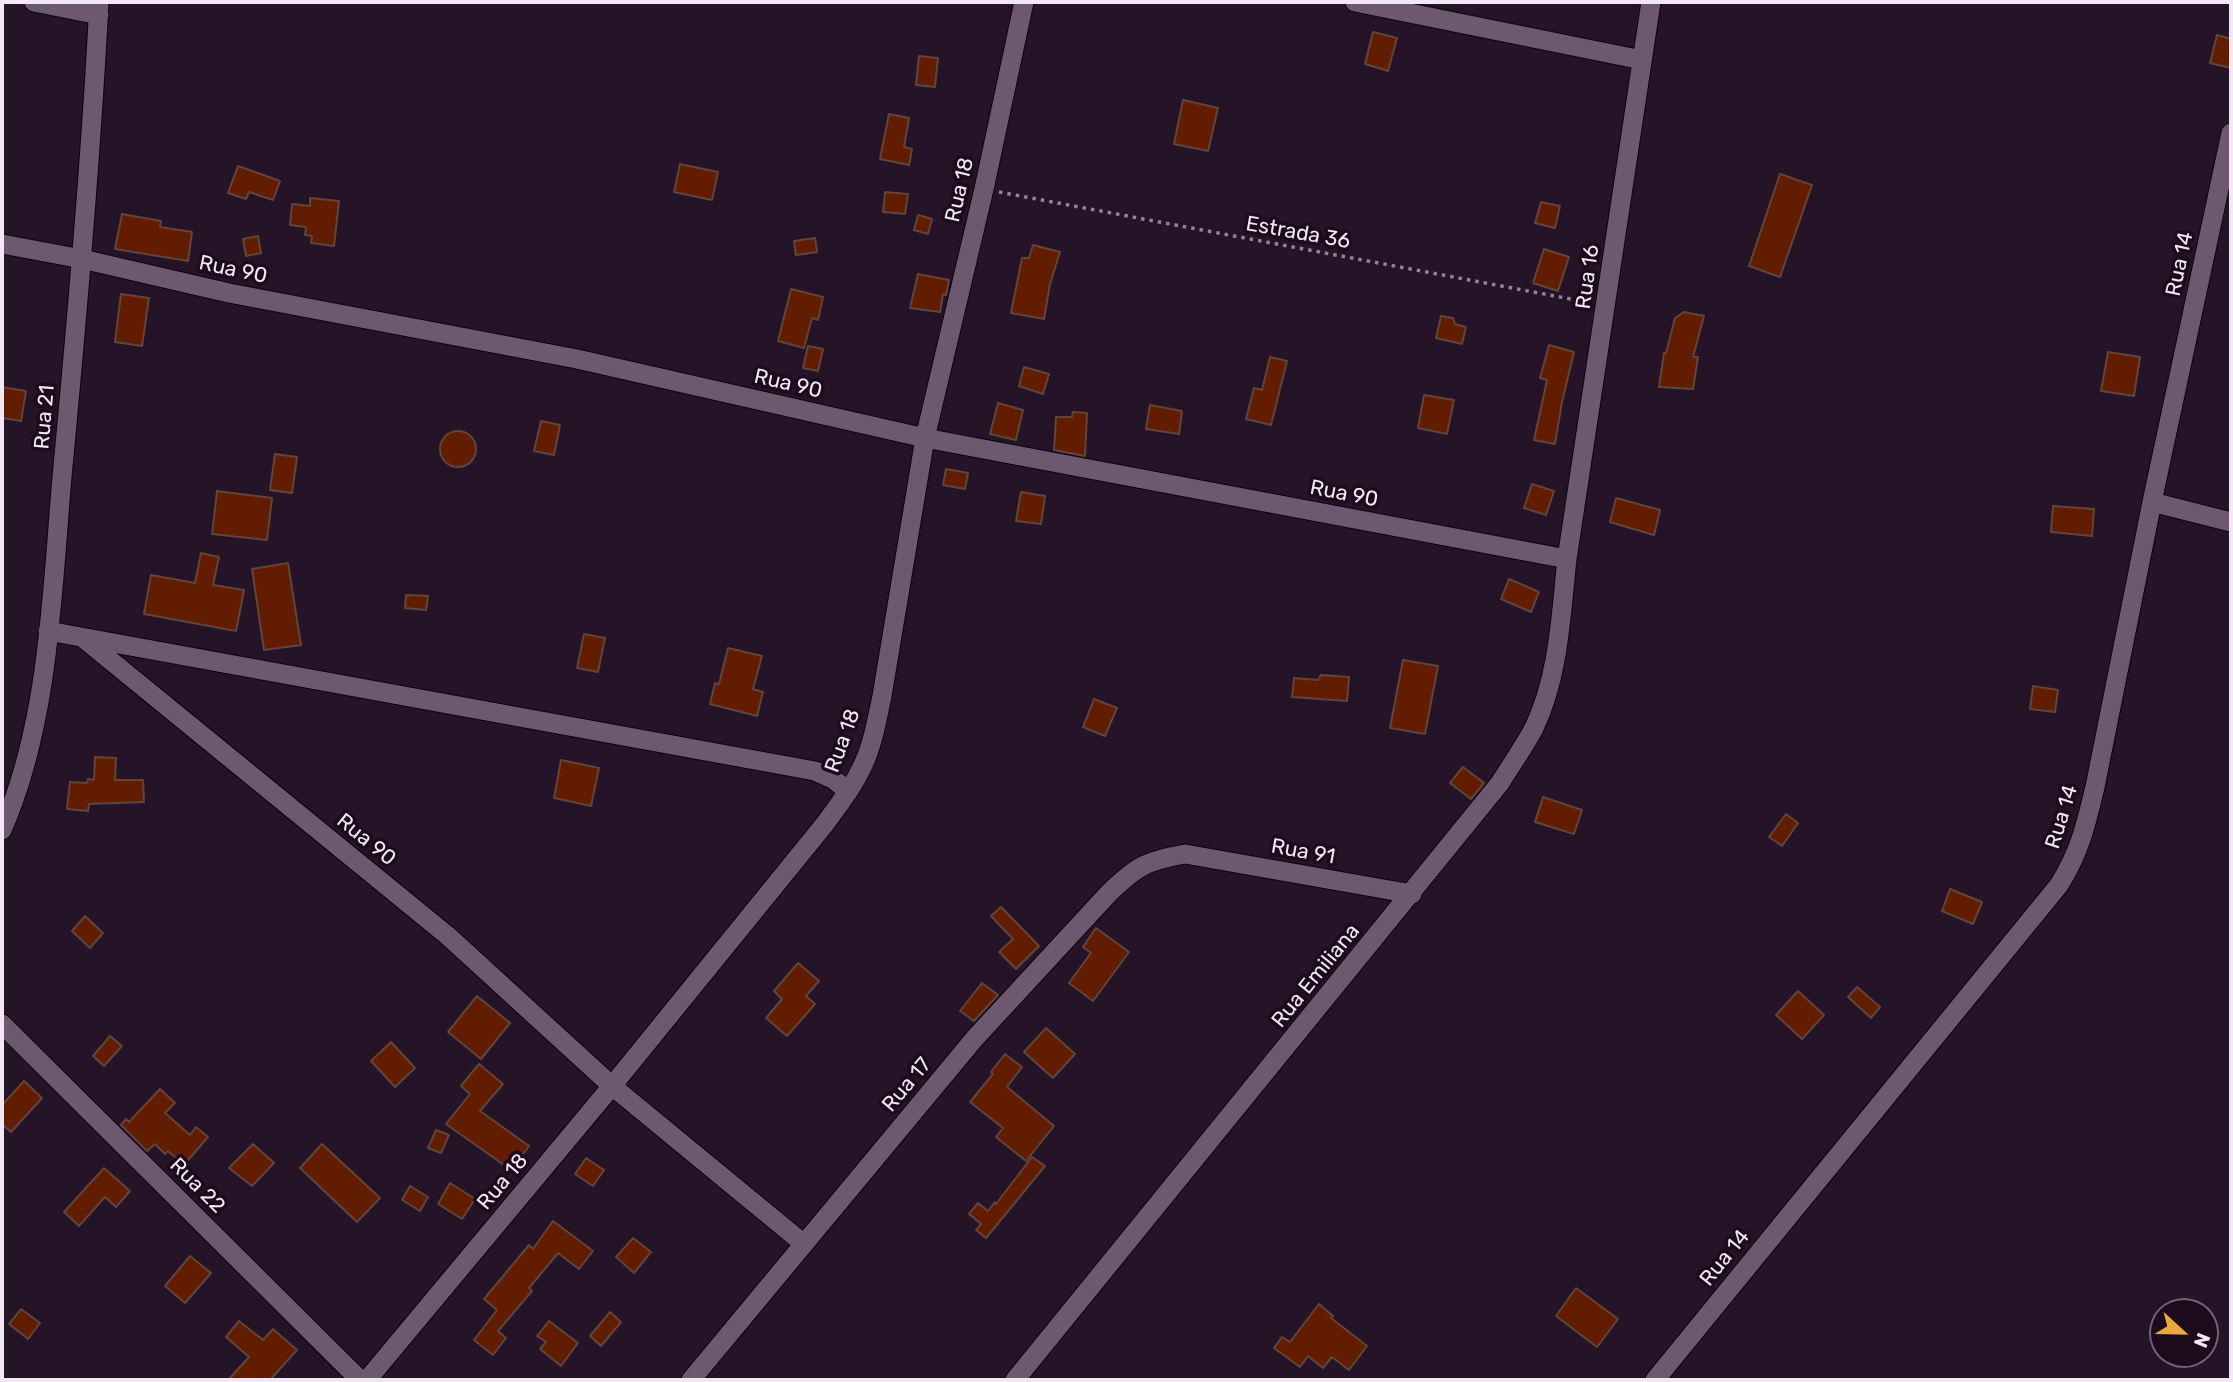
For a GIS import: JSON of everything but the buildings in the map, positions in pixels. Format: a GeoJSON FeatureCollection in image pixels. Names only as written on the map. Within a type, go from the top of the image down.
{"type":"FeatureCollection","features":[{"type":"Feature","properties":{"kind":"street"},"geometry":{"type":"LineString","coordinates":[[34,2],[99,8]]}},
{"type":"Feature","properties":{"kind":"street","name":"Rua 18"},"geometry":{"type":"LineString","coordinates":[[367,1380],[612,1086],[816,835],[864,764],[875,728],[925,438],[984,189],[1024,2]]}},
{"type":"Feature","properties":{"kind":"street"},"geometry":{"type":"LineString","coordinates":[[1355,2],[1642,60]]}},
{"type":"Feature","properties":{"kind":"street","name":"Rua 16"},"geometry":{"type":"LineString","coordinates":[[1567,559],[1651,2]]}},
{"type":"Feature","properties":{"kind":"street","name":"Rua 21"},"geometry":{"type":"LineString","coordinates":[[2,830],[14,803],[35,722],[48,631],[82,259],[99,8]]}},
{"type":"Feature","properties":{"kind":"street","name":"Rua 14"},"geometry":{"type":"LineString","coordinates":[[1655,1380],[2059,885],[2073,862],[2095,786],[2152,502],[2231,133]]}},
{"type":"Feature","properties":{"kind":"street","name":"Rua 90"},"geometry":{"type":"LineString","coordinates":[[2,244],[82,259],[229,293],[577,359],[925,438],[1567,559]]}},
{"type":"Feature","properties":{"kind":"street"},"geometry":{"type":"LineString","coordinates":[[2152,502],[2231,522]]}},
{"type":"Feature","properties":{"kind":"street","name":"Rua Emiliana"},"geometry":{"type":"LineString","coordinates":[[1015,1380],[1500,783],[1534,727],[1546,695],[1558,641],[1567,559]]}},
{"type":"Feature","properties":{"kind":"street"},"geometry":{"type":"LineString","coordinates":[[48,631],[815,771],[833,779],[848,791]]}},
{"type":"Feature","properties":{"kind":"street","name":"Rua 90"},"geometry":{"type":"LineString","coordinates":[[83,638],[448,936],[612,1086],[804,1244]]}},
{"type":"Feature","properties":{"kind":"street","name":"Rua 91"},"geometry":{"type":"LineString","coordinates":[[1185,854],[1412,894]]}},
{"type":"Feature","properties":{"kind":"street","name":"Rua 17"},"geometry":{"type":"LineString","coordinates":[[691,1380],[975,1038],[1109,893],[1132,872],[1153,860],[1185,854]]}},
{"type":"Feature","properties":{"kind":"street","name":"Rua 22"},"geometry":{"type":"LineString","coordinates":[[2,1024],[360,1380]]}},
{"type":"Feature","properties":{"kind":"path","name":"Estrada 36"},"geometry":{"type":"LineString","coordinates":[[984,189],[1606,306]]}}]}
